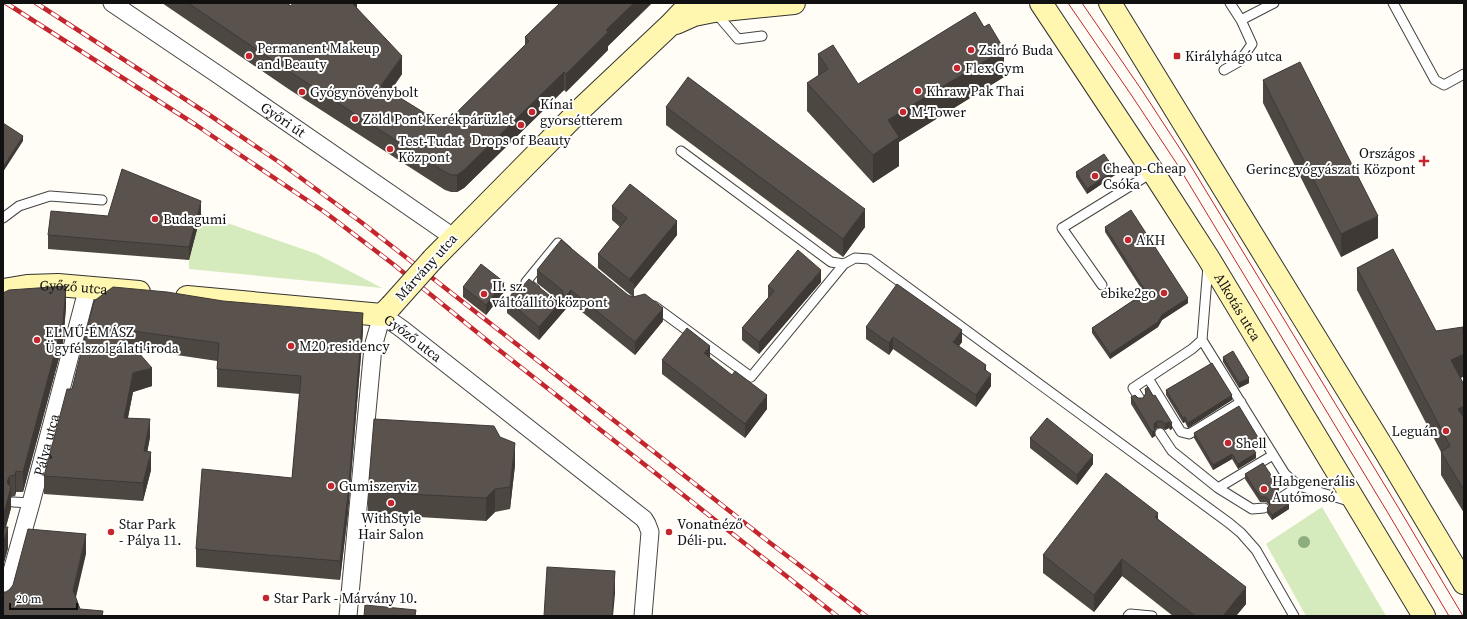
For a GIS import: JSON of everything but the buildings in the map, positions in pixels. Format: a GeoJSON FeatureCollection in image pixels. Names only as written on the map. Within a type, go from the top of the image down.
{"type":"FeatureCollection","features":[{"type":"Feature","properties":{"kind":"main road","name":"Márvány utca"},"geometry":{"type":"LineString","coordinates":[[386,311],[453,237],[582,108],[670,25],[691,3]]}},
{"type":"Feature","properties":{"kind":"main road","name":"Márvány utca"},"geometry":{"type":"LineString","coordinates":[[670,25],[694,15],[714,11],[794,3]]}},
{"type":"Feature","properties":{"kind":"main road"},"geometry":{"type":"LineString","coordinates":[[1110,3],[1381,444],[1464,583]]}},
{"type":"Feature","properties":{"kind":"main road","name":"Alkotás utca"},"geometry":{"type":"LineString","coordinates":[[1041,5],[1153,172],[1209,259],[1424,616]]}},
{"type":"Feature","properties":{"kind":"main road","name":"Győző utca"},"geometry":{"type":"LineString","coordinates":[[3,290],[27,286],[58,284],[164,294],[386,311]]}},
{"type":"Feature","properties":{"kind":"street","name":"Győri út"},"geometry":{"type":"LineString","coordinates":[[112,3],[453,237]]}},
{"type":"Feature","properties":{"kind":"street","name":"Pálya utca"},"geometry":{"type":"LineString","coordinates":[[3,602],[31,503],[88,287]]}},
{"type":"Feature","properties":{"kind":"street","name":"Győző utca"},"geometry":{"type":"LineString","coordinates":[[386,311],[402,329],[644,519],[650,532],[643,616]]}},
{"type":"Feature","properties":{"kind":"street","name":"Márvány utca"},"geometry":{"type":"LineString","coordinates":[[348,616],[373,347],[386,311]]}},
{"type":"Feature","properties":{"kind":"lane"},"geometry":{"type":"LineString","coordinates":[[1224,70],[1240,61],[1252,44],[1241,20],[1230,3]]}},
{"type":"Feature","properties":{"kind":"lane"},"geometry":{"type":"LineString","coordinates":[[1241,20],[1274,3]]}},
{"type":"Feature","properties":{"kind":"lane"},"geometry":{"type":"LineString","coordinates":[[1393,3],[1435,80],[1444,85],[1464,74]]}},
{"type":"Feature","properties":{"kind":"lane"},"geometry":{"type":"LineString","coordinates":[[714,11],[738,40],[762,36]]}},
{"type":"Feature","properties":{"kind":"lane"},"geometry":{"type":"LineString","coordinates":[[681,151],[831,262],[844,264]]}},
{"type":"Feature","properties":{"kind":"lane"},"geometry":{"type":"LineString","coordinates":[[1102,285],[1062,228],[1153,172]]}},
{"type":"Feature","properties":{"kind":"lane"},"geometry":{"type":"LineString","coordinates":[[3,218],[19,206],[50,196],[102,200]]}},
{"type":"Feature","properties":{"kind":"lane"},"geometry":{"type":"LineString","coordinates":[[542,295],[526,282],[558,243],[576,259]]}},
{"type":"Feature","properties":{"kind":"lane"},"geometry":{"type":"LineString","coordinates":[[646,300],[751,377],[844,264],[855,258],[869,259],[1241,533],[1256,550],[1294,616]]}},
{"type":"Feature","properties":{"kind":"lane"},"geometry":{"type":"LineString","coordinates":[[1209,259],[1202,340],[1285,474],[1299,486],[1358,505]]}},
{"type":"Feature","properties":{"kind":"lane"},"geometry":{"type":"LineString","coordinates":[[1140,398],[1133,388],[1192,349],[1202,340]]}},
{"type":"Feature","properties":{"kind":"lane"},"geometry":{"type":"LineString","coordinates":[[1148,378],[1181,432],[1189,434],[1241,402]]}},
{"type":"Feature","properties":{"kind":"lane"},"geometry":{"type":"LineString","coordinates":[[1160,433],[1172,451],[1218,488],[1252,509],[1264,508]]}},
{"type":"Feature","properties":{"kind":"lane"},"geometry":{"type":"LineString","coordinates":[[1218,488],[1273,455]]}},
{"type":"Feature","properties":{"kind":"lane"},"geometry":{"type":"LineString","coordinates":[[1282,497],[1299,486]]}},
{"type":"Feature","properties":{"kind":"lane"},"geometry":{"type":"LineString","coordinates":[[13,502],[31,503]]}},
{"type":"Feature","properties":{"kind":"lane"},"geometry":{"type":"LineString","coordinates":[[1128,616],[1130,614],[1152,616]]}},
{"type":"Feature","properties":{"kind":"green space"},"geometry":{"type":"Polygon","coordinates":[[[201,214],[317,254],[382,288],[189,269],[189,260],[201,214]]]}},
{"type":"Feature","properties":{"kind":"green space"},"geometry":{"type":"Polygon","coordinates":[[[1322,507],[1386,616],[1306,616],[1266,544],[1322,507]]]}},
{"type":"Feature","properties":{"kind":"tram line"},"geometry":{"type":"LineString","coordinates":[[1068,3],[1177,164],[1449,616]]}},
{"type":"Feature","properties":{"kind":"tram line"},"geometry":{"type":"LineString","coordinates":[[1082,3],[1186,158],[1463,616]]}},
{"type":"Feature","properties":{"kind":"railway"},"geometry":{"type":"LineString","coordinates":[[6,3],[196,125],[326,213],[393,264],[494,346],[837,616]]}},
{"type":"Feature","properties":{"kind":"railway"},"geometry":{"type":"LineString","coordinates":[[36,3],[205,112],[279,162],[361,222],[769,542],[866,616]]}},
{"type":"Feature","properties":{"kind":"place","name":"Zsidró Buda"},"geometry":{"type":"Point","coordinates":[971,50]}},
{"type":"Feature","properties":{"kind":"place","name":"Permanent Makeup and Beauty"},"geometry":{"type":"Point","coordinates":[249,56]}},
{"type":"Feature","properties":{"kind":"place","name":"Királyhágó utca"},"geometry":{"type":"Point","coordinates":[1177,56]}},
{"type":"Feature","properties":{"kind":"place","name":"Flex Gym"},"geometry":{"type":"Point","coordinates":[957,68]}},
{"type":"Feature","properties":{"kind":"place","name":"Khraw Pak Thai"},"geometry":{"type":"Point","coordinates":[918,91]}},
{"type":"Feature","properties":{"kind":"place","name":"Gyógynövénybolt"},"geometry":{"type":"Point","coordinates":[302,92]}},
{"type":"Feature","properties":{"kind":"place","name":"Kínai gyorsétterem"},"geometry":{"type":"Point","coordinates":[532,112]}},
{"type":"Feature","properties":{"kind":"place","name":"M-Tower"},"geometry":{"type":"Point","coordinates":[903,112]}},
{"type":"Feature","properties":{"kind":"place","name":"Zöld Pont Kerékpárüzlet"},"geometry":{"type":"Point","coordinates":[355,119]}},
{"type":"Feature","properties":{"kind":"place","name":"Drops of Beauty"},"geometry":{"type":"Point","coordinates":[521,125]}},
{"type":"Feature","properties":{"kind":"place","name":"Test-Tudat Központ"},"geometry":{"type":"Point","coordinates":[390,149]}},
{"type":"Feature","properties":{"kind":"place","name":"Országos Gerincgyógyászati Központ"},"geometry":{"type":"Point","coordinates":[1424,161]}},
{"type":"Feature","properties":{"kind":"place","name":"Cheap-Cheap Csóka"},"geometry":{"type":"Point","coordinates":[1095,176]}},
{"type":"Feature","properties":{"kind":"place","name":"Budagumi"},"geometry":{"type":"Point","coordinates":[155,219]}},
{"type":"Feature","properties":{"kind":"place","name":"AKH"},"geometry":{"type":"Point","coordinates":[1128,240]}},
{"type":"Feature","properties":{"kind":"place","name":"ebike2go"},"geometry":{"type":"Point","coordinates":[1164,293]}},
{"type":"Feature","properties":{"kind":"place","name":"II. sz. váltóállító központ"},"geometry":{"type":"Point","coordinates":[484,294]}},
{"type":"Feature","properties":{"kind":"place","name":"ELMŰ-ÉMÁSZ Ügyfélszolgálati iroda"},"geometry":{"type":"Point","coordinates":[37,340]}},
{"type":"Feature","properties":{"kind":"place","name":"M20 residency"},"geometry":{"type":"Point","coordinates":[291,346]}},
{"type":"Feature","properties":{"kind":"place","name":"Leguán"},"geometry":{"type":"Point","coordinates":[1446,431]}},
{"type":"Feature","properties":{"kind":"place","name":"Shell"},"geometry":{"type":"Point","coordinates":[1228,443]}},
{"type":"Feature","properties":{"kind":"place","name":"Gumiszerviz"},"geometry":{"type":"Point","coordinates":[331,486]}},
{"type":"Feature","properties":{"kind":"place","name":"Habgenerális Autómosó"},"geometry":{"type":"Point","coordinates":[1264,489]}},
{"type":"Feature","properties":{"kind":"place","name":"WithStyle Hair Salon"},"geometry":{"type":"Point","coordinates":[391,503]}},
{"type":"Feature","properties":{"kind":"place","name":"Star Park - Pálya 11."},"geometry":{"type":"Point","coordinates":[111,532]}},
{"type":"Feature","properties":{"kind":"place","name":"Vonatnéző Déli-pu."},"geometry":{"type":"Point","coordinates":[669,532]}},
{"type":"Feature","properties":{"kind":"place","name":"Star Park - Márvány 10."},"geometry":{"type":"Point","coordinates":[266,598]}}]}
